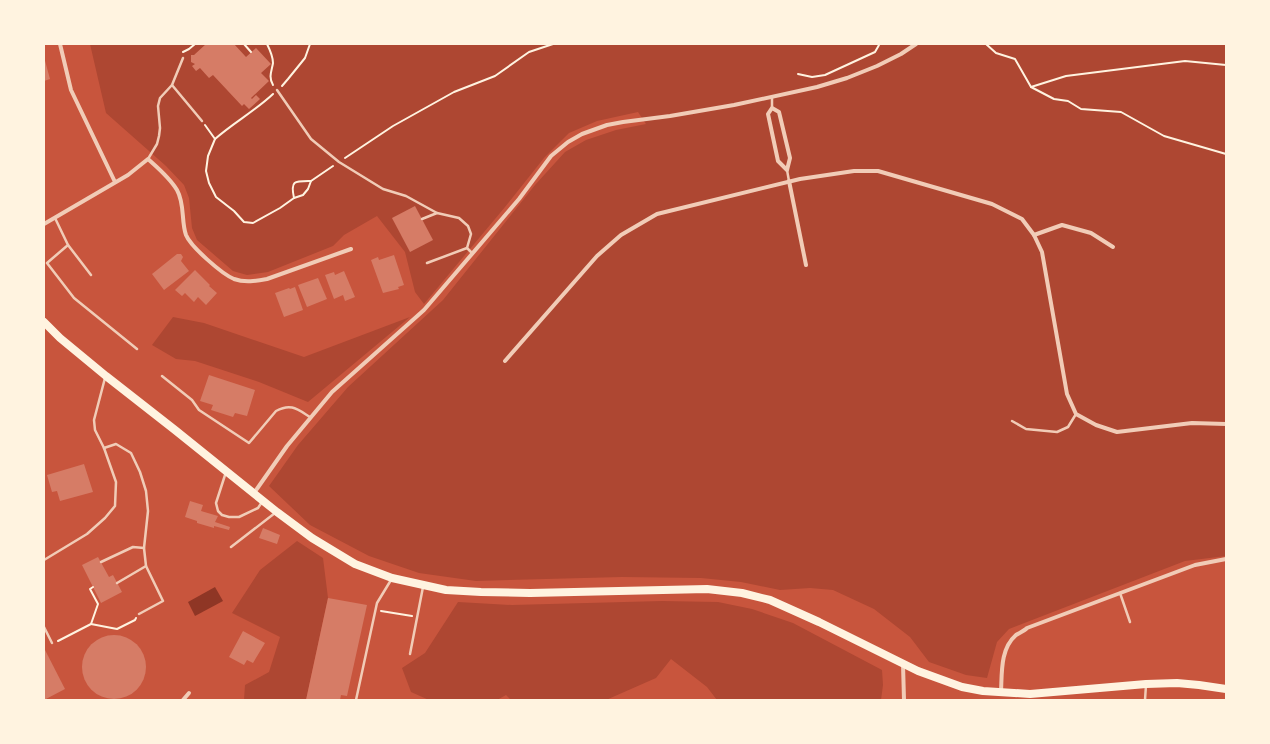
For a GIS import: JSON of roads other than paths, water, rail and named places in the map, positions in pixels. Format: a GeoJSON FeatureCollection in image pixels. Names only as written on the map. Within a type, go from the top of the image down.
{"type":"FeatureCollection","features":[{"type":"Feature","properties":{"kind":"main road"},"geometry":{"type":"LineString","coordinates":[[44,322],[60,338],[106,376],[312,538],[355,564],[392,578],[446,590],[481,592],[707,589],[742,593],[770,600],[819,622],[918,671],[962,687],[983,691],[1030,694],[1146,684],[1176,683],[1226,689]]}},
{"type":"Feature","properties":{"kind":"street"},"geometry":{"type":"LineString","coordinates":[[60,44],[71,90],[115,182]]}},
{"type":"Feature","properties":{"kind":"street"},"geometry":{"type":"LineString","coordinates":[[254,493],[287,446],[332,392],[424,310],[519,199],[551,156],[568,142],[582,134],[607,125],[772,98],[817,87],[847,78],[877,66],[901,54],[916,44]]}},
{"type":"Feature","properties":{"kind":"street"},"geometry":{"type":"LineString","coordinates":[[772,108],[779,112],[790,158],[787,170],[778,161],[768,114],[772,108]]}},
{"type":"Feature","properties":{"kind":"street"},"geometry":{"type":"LineString","coordinates":[[44,224],[128,175],[148,159],[178,191],[181,198],[186,235],[190,242],[224,274],[234,279],[255,282],[267,279],[351,249]]}},
{"type":"Feature","properties":{"kind":"street"},"geometry":{"type":"LineString","coordinates":[[505,361],[597,256],[621,235],[657,214],[789,181],[854,171],[878,171],[992,204],[1022,219],[1034,235],[1042,252],[1067,394],[1076,414],[1096,425],[1117,432],[1192,423],[1226,424]]}},
{"type":"Feature","properties":{"kind":"street"},"geometry":{"type":"LineString","coordinates":[[789,181],[806,265]]}},
{"type":"Feature","properties":{"kind":"street"},"geometry":{"type":"LineString","coordinates":[[1034,235],[1062,225],[1091,233],[1113,247]]}},
{"type":"Feature","properties":{"kind":"street"},"geometry":{"type":"LineString","coordinates":[[1001,693],[1003,659],[1011,640],[1027,628],[1063,616],[1195,565],[1226,559]]}},
{"type":"Feature","properties":{"kind":"street"},"geometry":{"type":"LineString","coordinates":[[904,664],[904,700]]}},
{"type":"Feature","properties":{"kind":"street"},"geometry":{"type":"LineString","coordinates":[[183,700],[189,693]]}},
{"type":"Feature","properties":{"kind":"lane"},"geometry":{"type":"LineString","coordinates":[[148,159],[157,144],[159,136],[160,128],[158,106],[160,98],[172,85],[183,58]]}},
{"type":"Feature","properties":{"kind":"lane"},"geometry":{"type":"LineString","coordinates":[[172,85],[202,121]]}},
{"type":"Feature","properties":{"kind":"lane"},"geometry":{"type":"LineString","coordinates":[[277,90],[311,139],[339,162],[383,189],[406,196],[437,213],[459,218],[468,226],[470,234],[467,248]]}},
{"type":"Feature","properties":{"kind":"lane"},"geometry":{"type":"LineString","coordinates":[[772,98],[772,108]]}},
{"type":"Feature","properties":{"kind":"lane"},"geometry":{"type":"LineString","coordinates":[[787,170],[789,181]]}},
{"type":"Feature","properties":{"kind":"lane"},"geometry":{"type":"LineString","coordinates":[[422,219],[437,213]]}},
{"type":"Feature","properties":{"kind":"lane"},"geometry":{"type":"LineString","coordinates":[[54,218],[68,245],[91,275]]}},
{"type":"Feature","properties":{"kind":"lane"},"geometry":{"type":"LineString","coordinates":[[68,245],[47,263],[74,298],[137,350]]}},
{"type":"Feature","properties":{"kind":"lane"},"geometry":{"type":"LineString","coordinates":[[467,248],[473,253]]}},
{"type":"Feature","properties":{"kind":"lane"},"geometry":{"type":"LineString","coordinates":[[427,263],[467,248]]}},
{"type":"Feature","properties":{"kind":"lane"},"geometry":{"type":"LineString","coordinates":[[44,560],[87,534],[105,518],[114,506],[116,482],[104,448],[95,430],[94,420],[106,376]]}},
{"type":"Feature","properties":{"kind":"lane"},"geometry":{"type":"LineString","coordinates":[[162,376],[192,400],[199,410],[249,443],[276,411],[282,408],[288,406],[295,407],[310,417]]}},
{"type":"Feature","properties":{"kind":"lane"},"geometry":{"type":"LineString","coordinates":[[1012,421],[1026,429],[1057,432],[1068,427],[1076,414]]}},
{"type":"Feature","properties":{"kind":"lane"},"geometry":{"type":"LineString","coordinates":[[104,448],[116,444],[131,453],[140,472],[146,490],[148,511],[144,548],[146,566],[163,601],[139,614]]}},
{"type":"Feature","properties":{"kind":"lane"},"geometry":{"type":"LineString","coordinates":[[227,471],[216,503],[218,511],[222,515],[239,517],[258,508],[263,500]]}},
{"type":"Feature","properties":{"kind":"lane"},"geometry":{"type":"LineString","coordinates":[[231,547],[277,512]]}},
{"type":"Feature","properties":{"kind":"lane"},"geometry":{"type":"LineString","coordinates":[[101,562],[134,547],[144,548]]}},
{"type":"Feature","properties":{"kind":"lane"},"geometry":{"type":"LineString","coordinates":[[116,582],[146,566]]}},
{"type":"Feature","properties":{"kind":"lane"},"geometry":{"type":"LineString","coordinates":[[356,700],[376,603],[392,578]]}},
{"type":"Feature","properties":{"kind":"lane"},"geometry":{"type":"LineString","coordinates":[[410,654],[424,585]]}},
{"type":"Feature","properties":{"kind":"lane"},"geometry":{"type":"LineString","coordinates":[[1120,593],[1130,622]]}},
{"type":"Feature","properties":{"kind":"lane"},"geometry":{"type":"LineString","coordinates":[[44,626],[52,643]]}},
{"type":"Feature","properties":{"kind":"lane"},"geometry":{"type":"LineString","coordinates":[[1145,700],[1146,684]]}}]}
